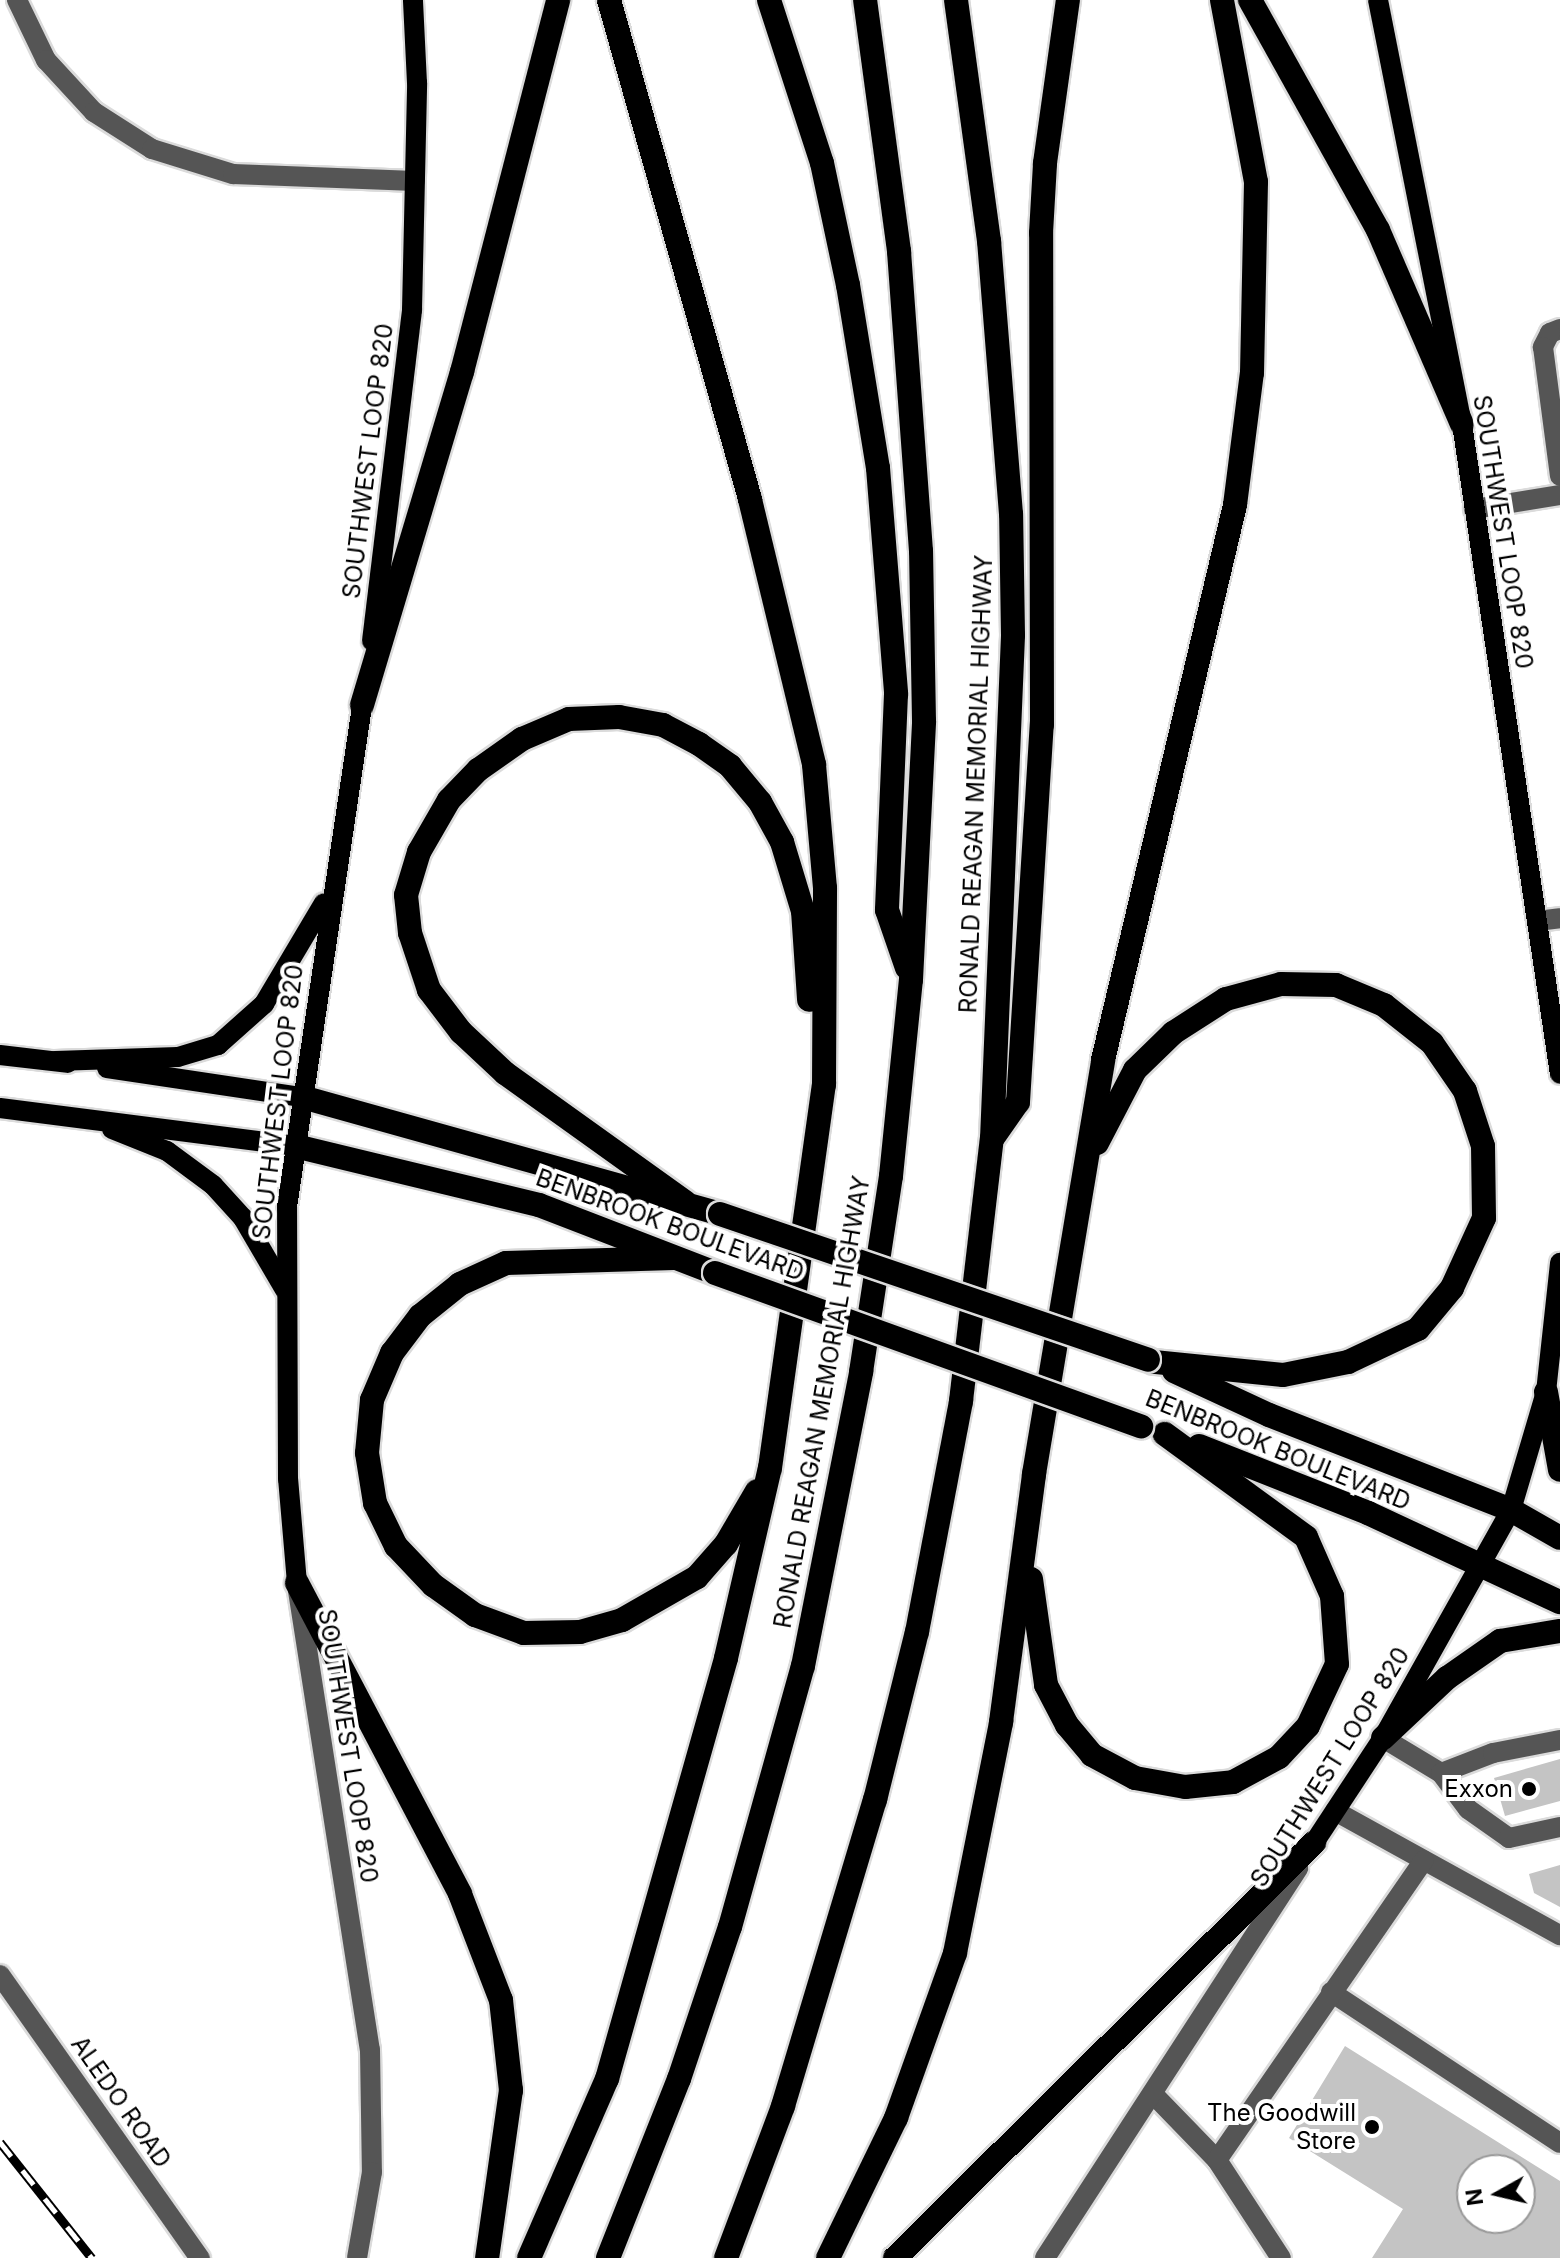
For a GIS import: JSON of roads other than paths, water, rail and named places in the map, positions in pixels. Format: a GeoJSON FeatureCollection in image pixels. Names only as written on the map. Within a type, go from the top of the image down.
{"type":"FeatureCollection","features":[{"type":"Feature","properties":{"kind":"highway"},"geometry":{"type":"LineString","coordinates":[[362,705],[462,372],[558,0]]}},
{"type":"Feature","properties":{"kind":"highway"},"geometry":{"type":"LineString","coordinates":[[529,2258],[607,2079],[726,1658],[770,1468],[824,1085],[825,888],[814,764],[750,499],[609,0]]}},
{"type":"Feature","properties":{"kind":"highway"},"geometry":{"type":"LineString","coordinates":[[769,0],[822,163],[873,438],[896,694],[887,910],[911,980]]}},
{"type":"Feature","properties":{"kind":"highway","name":"RONALD REAGAN MEMORIAL HIGHWAY"},"geometry":{"type":"LineString","coordinates":[[608,2258],[679,2079],[725,1943],[803,1666],[861,1372],[891,1176],[911,980],[924,721],[921,551],[899,251],[865,0]]}},
{"type":"Feature","properties":{"kind":"highway","name":"RONALD REAGAN MEMORIAL HIGHWAY"},"geometry":{"type":"LineString","coordinates":[[726,2258],[783,2106],[875,1800],[917,1632],[961,1401],[992,1139],[1013,635],[1011,514],[989,241],[956,0]]}},
{"type":"Feature","properties":{"kind":"highway"},"geometry":{"type":"LineString","coordinates":[[992,1139],[1018,1102],[1042,725],[1041,233],[1045,163],[1068,0]]}},
{"type":"Feature","properties":{"kind":"highway"},"geometry":{"type":"LineString","coordinates":[[828,2258],[896,2118],[955,1953],[1001,1722],[1088,1159],[1128,938],[1235,505],[1252,373],[1256,182],[1222,0]]}},
{"type":"Feature","properties":{"kind":"highway"},"geometry":{"type":"LineString","coordinates":[[1250,0],[1378,230],[1462,424]]}},
{"type":"Feature","properties":{"kind":"highway"},"geometry":{"type":"LineString","coordinates":[[685,1202],[505,1073],[461,1032],[429,990],[410,933],[406,895],[419,852],[449,800],[478,770],[522,739],[569,719],[619,717],[663,725],[730,766],[760,802],[782,842],[803,911],[811,1033],[824,1085]]}},
{"type":"Feature","properties":{"kind":"highway"},"geometry":{"type":"LineString","coordinates":[[1088,1159],[1135,1070],[1173,1033],[1226,999],[1281,984],[1336,985],[1384,1005],[1432,1043],[1465,1091],[1478,1133],[1484,1218],[1452,1288],[1418,1329],[1348,1362],[1283,1375],[1151,1361]]}},
{"type":"Feature","properties":{"kind":"highway","name":"BENBROOK BOULEVARD"},"geometry":{"type":"LineString","coordinates":[[302,1097],[685,1202],[1151,1361],[1269,1415],[1511,1510],[1560,1538]]}},
{"type":"Feature","properties":{"kind":"highway","name":"BENBROOK BOULEVARD"},"geometry":{"type":"LineString","coordinates":[[295,1146],[539,1205],[715,1273],[1165,1434],[1368,1513],[1560,1602]]}},
{"type":"Feature","properties":{"kind":"highway"},"geometry":{"type":"LineString","coordinates":[[674,1258],[506,1263],[460,1284],[420,1316],[392,1353],[372,1400],[367,1453],[375,1503],[396,1546],[433,1585],[475,1615],[524,1633],[580,1632],[622,1620],[697,1577],[726,1544],[770,1468]]}},
{"type":"Feature","properties":{"kind":"highway"},"geometry":{"type":"LineString","coordinates":[[1546,1392],[1560,1470]]}},
{"type":"Feature","properties":{"kind":"highway"},"geometry":{"type":"LineString","coordinates":[[1025,1556],[1046,1685],[1092,1755],[1135,1778],[1185,1787],[1233,1782],[1279,1757],[1308,1726],[1337,1664],[1332,1596],[1306,1537],[1165,1434]]}},
{"type":"Feature","properties":{"kind":"highway"},"geometry":{"type":"LineString","coordinates":[[297,1583],[460,1894],[501,2000],[511,2090],[487,2258]]}},
{"type":"Feature","properties":{"kind":"highway"},"geometry":{"type":"LineString","coordinates":[[1383,1738],[1447,1678],[1500,1641],[1560,1631]]}},
{"type":"Feature","properties":{"kind":"highway"},"geometry":{"type":"LineString","coordinates":[[895,2258],[1314,1843]]}},
{"type":"Feature","properties":{"kind":"main road","name":"SOUTHWEST LOOP 820"},"geometry":{"type":"LineString","coordinates":[[297,1583],[288,1479],[287,1207],[330,892],[362,705],[404,394],[415,181],[413,0]]}},
{"type":"Feature","properties":{"kind":"main road","name":"SOUTHWEST LOOP 820"},"geometry":{"type":"LineString","coordinates":[[1378,0],[1462,424],[1560,1074]]}},
{"type":"Feature","properties":{"kind":"main road"},"geometry":{"type":"LineString","coordinates":[[55,1061],[178,1057],[218,1045],[264,1004],[330,892]]}},
{"type":"Feature","properties":{"kind":"main road","name":"BENBROOK BOULEVARD"},"geometry":{"type":"LineString","coordinates":[[0,1055],[302,1097]]}},
{"type":"Feature","properties":{"kind":"main road","name":"BENBROOK BOULEVARD"},"geometry":{"type":"LineString","coordinates":[[0,1108],[295,1146]]}},
{"type":"Feature","properties":{"kind":"main road"},"geometry":{"type":"LineString","coordinates":[[83,1117],[167,1151],[213,1185],[243,1218],[285,1291]]}},
{"type":"Feature","properties":{"kind":"main road","name":"SOUTHWEST LOOP 820"},"geometry":{"type":"LineString","coordinates":[[1314,1843],[1383,1738],[1511,1510],[1546,1392],[1560,1263]]}},
{"type":"Feature","properties":{"kind":"street"},"geometry":{"type":"LineString","coordinates":[[17,0],[46,60],[94,112],[152,149],[233,174],[415,181]]}},
{"type":"Feature","properties":{"kind":"street"},"geometry":{"type":"LineString","coordinates":[[1560,329],[1550,333],[1543,347],[1560,476]]}},
{"type":"Feature","properties":{"kind":"street"},"geometry":{"type":"LineString","coordinates":[[1474,509],[1560,495]]}},
{"type":"Feature","properties":{"kind":"street"},"geometry":{"type":"LineString","coordinates":[[1537,921],[1560,918]]}},
{"type":"Feature","properties":{"kind":"street","name":"SOUTHWEST LOOP 820"},"geometry":{"type":"LineString","coordinates":[[297,1583],[370,2050],[372,2172],[357,2258]]}},
{"type":"Feature","properties":{"kind":"street"},"geometry":{"type":"LineString","coordinates":[[1383,1738],[1441,1773],[1468,1809],[1509,1838],[1560,1827]]}},
{"type":"Feature","properties":{"kind":"street"},"geometry":{"type":"LineString","coordinates":[[1441,1773],[1493,1753],[1560,1740]]}},
{"type":"Feature","properties":{"kind":"street"},"geometry":{"type":"LineString","coordinates":[[1335,1811],[1560,1935]]}},
{"type":"Feature","properties":{"kind":"street","name":"SOUTHWEST LOOP 820"},"geometry":{"type":"LineString","coordinates":[[1045,2258],[1314,1843]]}},
{"type":"Feature","properties":{"kind":"street"},"geometry":{"type":"LineString","coordinates":[[1217,2160],[1424,1860]]}},
{"type":"Feature","properties":{"kind":"street","name":"ALEDO ROAD"},"geometry":{"type":"LineString","coordinates":[[0,1975],[200,2258]]}},
{"type":"Feature","properties":{"kind":"street"},"geometry":{"type":"LineString","coordinates":[[1331,1992],[1560,2143]]}},
{"type":"Feature","properties":{"kind":"street"},"geometry":{"type":"LineString","coordinates":[[1153,2094],[1217,2160],[1281,2258]]}},
{"type":"Feature","properties":{"kind":"railway"},"geometry":{"type":"LineString","coordinates":[[0,2142],[92,2258]]}},
{"type":"Feature","properties":{"kind":"place","name":"Exxon"},"geometry":{"type":"Point","coordinates":[1529,1789]}},
{"type":"Feature","properties":{"kind":"place","name":"The Goodwill Store"},"geometry":{"type":"Point","coordinates":[1372,2127]}}]}
